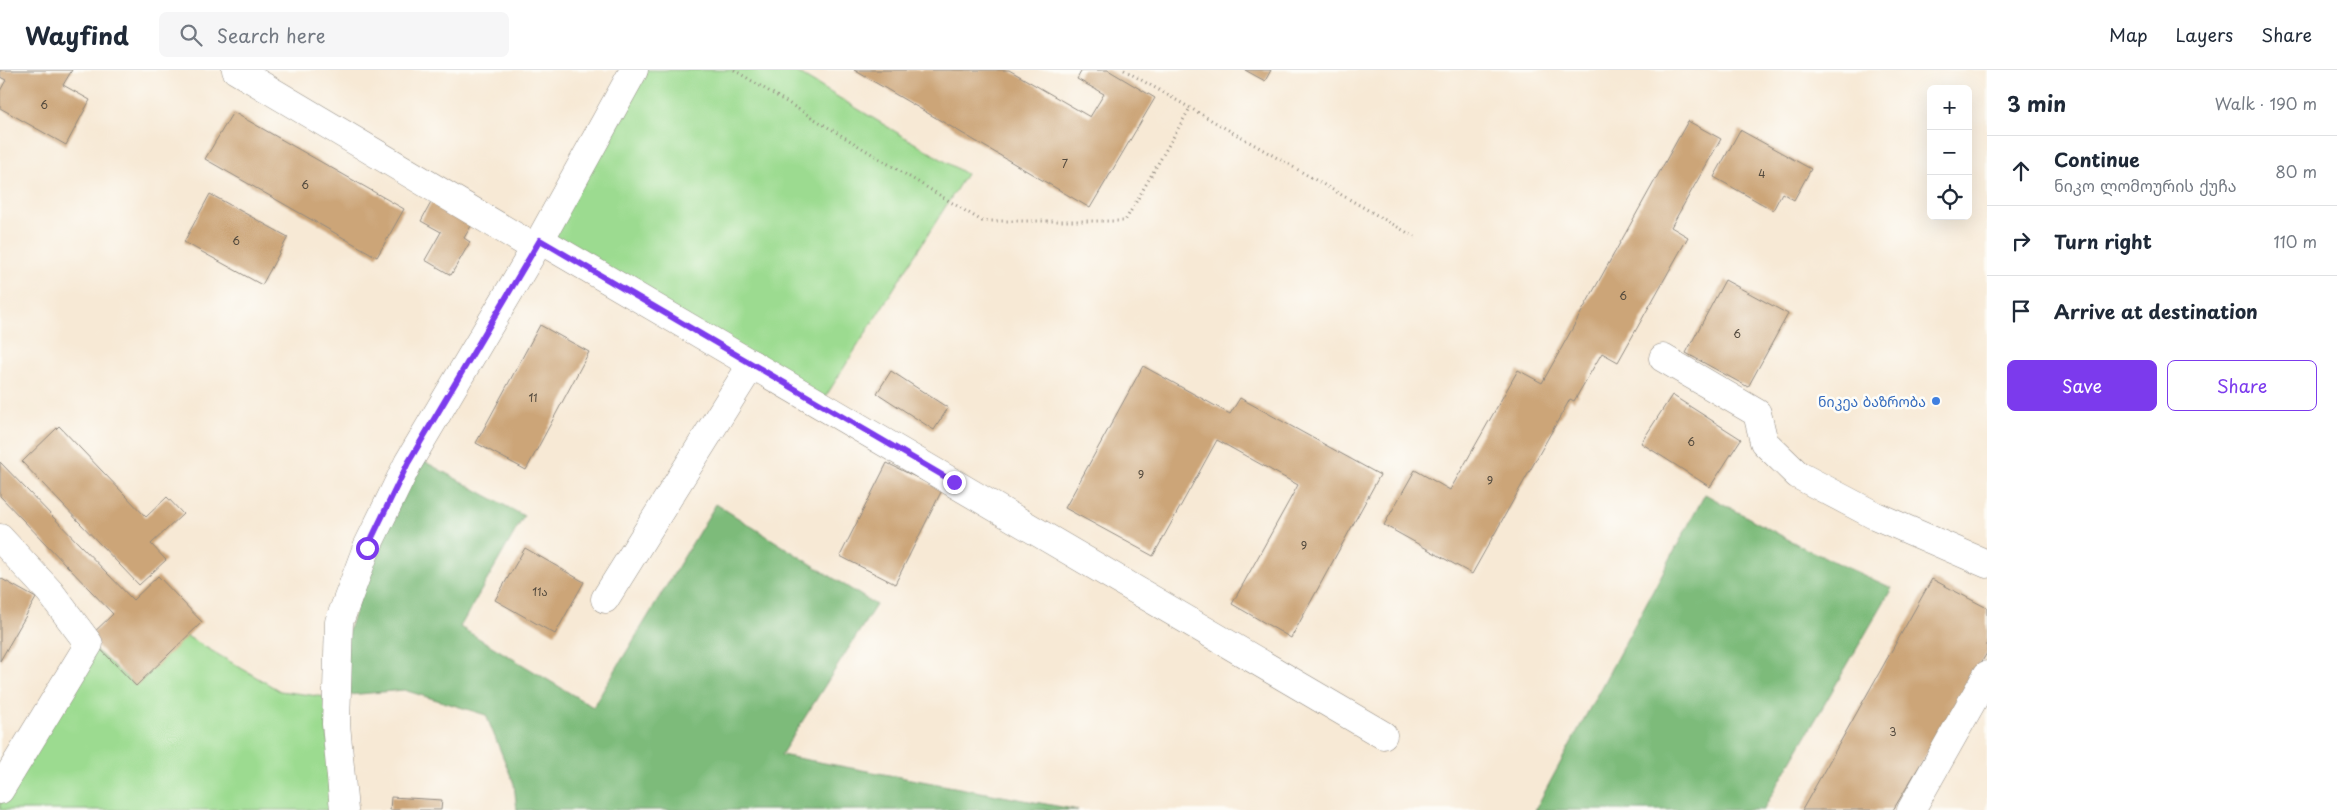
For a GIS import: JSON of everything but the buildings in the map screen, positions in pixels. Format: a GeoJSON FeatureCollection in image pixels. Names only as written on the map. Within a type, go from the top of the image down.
{"type":"FeatureCollection","features":[{"type":"Feature","properties":{"kind":"street"},"geometry":{"type":"LineString","coordinates":[[236,70],[537,244],[752,364],[1383,735]]}},
{"type":"Feature","properties":{"kind":"street"},"geometry":{"type":"LineString","coordinates":[[344,810],[336,724],[339,622],[367,548],[408,463],[537,244],[634,70]]}},
{"type":"Feature","properties":{"kind":"street"},"geometry":{"type":"LineString","coordinates":[[1663,358],[1757,413],[1764,442],[1798,474],[1874,515],[1987,564]]}},
{"type":"Feature","properties":{"kind":"street"},"geometry":{"type":"LineString","coordinates":[[605,599],[752,364]]}},
{"type":"Feature","properties":{"kind":"street"},"geometry":{"type":"LineString","coordinates":[[0,538],[50,592],[89,644],[0,790]]}},
{"type":"Feature","properties":{"kind":"street"},"geometry":{"type":"LineString","coordinates":[[1911,810],[1987,675]]}},
{"type":"Feature","properties":{"kind":"path"},"geometry":{"type":"LineString","coordinates":[[734,70],[982,221],[1125,221],[1190,108]]}},
{"type":"Feature","properties":{"kind":"path"},"geometry":{"type":"LineString","coordinates":[[1124,70],[1415,237]]}},
{"type":"Feature","properties":{"kind":"green space"},"geometry":{"type":"Polygon","coordinates":[[[633,70],[793,70],[966,174],[821,404],[536,236],[633,70]]]}},
{"type":"Feature","properties":{"kind":"green space"},"geometry":{"type":"Polygon","coordinates":[[[409,453],[524,516],[460,627],[593,707],[716,504],[876,605],[781,755],[1078,810],[517,810],[514,784],[486,715],[404,690],[326,697],[409,453]]]}},
{"type":"Feature","properties":{"kind":"green space"},"geometry":{"type":"Polygon","coordinates":[[[1705,494],[1804,548],[1892,588],[1763,810],[1535,810],[1705,494]]]}},
{"type":"Feature","properties":{"kind":"green space"},"geometry":{"type":"Polygon","coordinates":[[[173,628],[280,691],[326,697],[332,810],[0,810],[0,790],[89,644],[136,686],[173,628]]]}},
{"type":"Feature","properties":{"kind":"place","name":"ნიკეა ბაზრობა"},"geometry":{"type":"Point","coordinates":[1936,401]}},
{"type":"Feature","properties":{"kind":"route"},"geometry":{"type":"LineString","coordinates":[[367,548],[408,463],[540,240],[954,482]]}}]}
